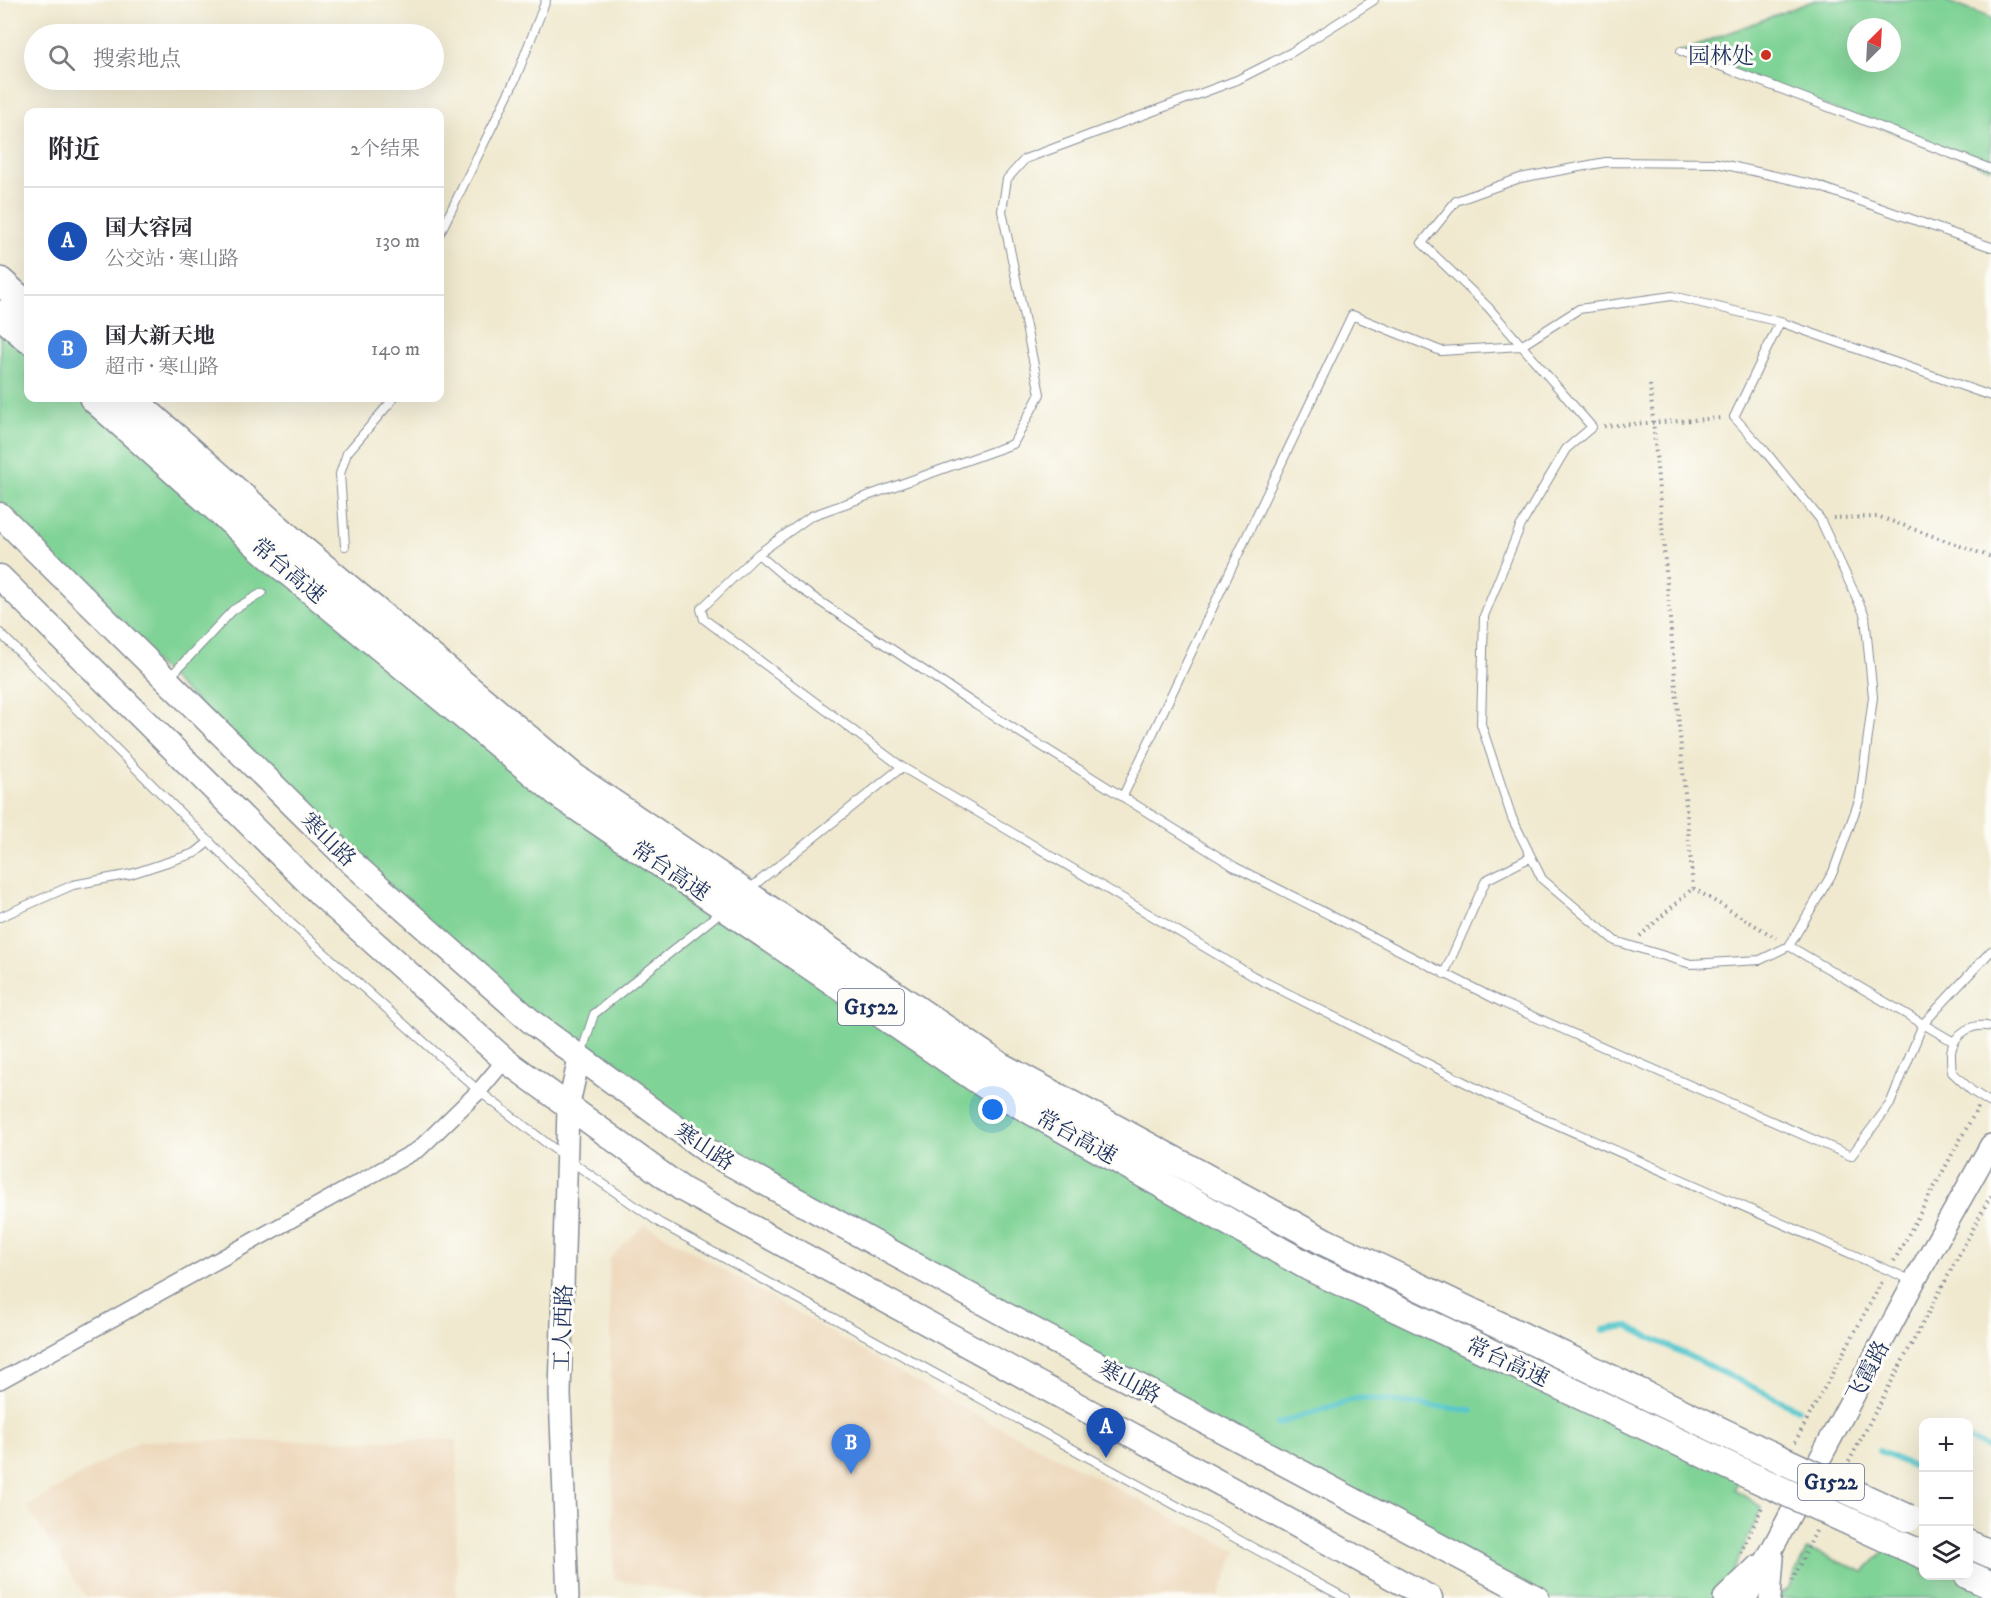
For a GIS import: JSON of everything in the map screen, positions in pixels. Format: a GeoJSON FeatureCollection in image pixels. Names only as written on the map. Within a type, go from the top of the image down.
{"type":"FeatureCollection","features":[{"type":"Feature","properties":{"kind":"highway"},"geometry":{"type":"LineString","coordinates":[[0,281],[24,302]]}},
{"type":"Feature","properties":{"kind":"highway"},"geometry":{"type":"LineString","coordinates":[[0,314],[24,335]]}},
{"type":"Feature","properties":{"kind":"highway","name":"常台高速"},"geometry":{"type":"LineString","coordinates":[[97,402],[279,564],[563,797],[987,1086],[1309,1267],[1919,1553]]}},
{"type":"Feature","properties":{"kind":"highway","name":"常台高速"},"geometry":{"type":"LineString","coordinates":[[136,402],[298,546],[575,778],[1000,1066],[1325,1242],[1754,1447],[1916,1521]]}},
{"type":"Feature","properties":{"kind":"highway"},"geometry":{"type":"LineString","coordinates":[[1973,1546],[1991,1554]]}},
{"type":"Feature","properties":{"kind":"highway"},"geometry":{"type":"LineString","coordinates":[[1973,1577],[1991,1585]]}},
{"type":"Feature","properties":{"kind":"main road","name":"寒山路"},"geometry":{"type":"LineString","coordinates":[[0,515],[351,861],[533,1023],[579,1059],[709,1152],[1013,1319],[1538,1598]]}},
{"type":"Feature","properties":{"kind":"main road","name":"寒山路"},"geometry":{"type":"LineString","coordinates":[[0,577],[321,895],[505,1060],[568,1108],[682,1189],[1430,1598]]}},
{"type":"Feature","properties":{"kind":"main road","name":"工人西路"},"geometry":{"type":"LineString","coordinates":[[568,1598],[560,1394],[568,1108],[579,1059]]}},
{"type":"Feature","properties":{"kind":"main road","name":"飞霞路"},"geometry":{"type":"LineString","coordinates":[[1746,1598],[1914,1282],[1988,1156]]}},
{"type":"Feature","properties":{"kind":"main road"},"geometry":{"type":"LineString","coordinates":[[1724,1598],[1774,1548]]}},
{"type":"Feature","properties":{"kind":"main road"},"geometry":{"type":"LineString","coordinates":[[1770,1598],[1774,1548]]}},
{"type":"Feature","properties":{"kind":"street"},"geometry":{"type":"LineString","coordinates":[[0,1381],[419,1149],[479,1091],[505,1060]]}},
{"type":"Feature","properties":{"kind":"lane"},"geometry":{"type":"LineString","coordinates":[[444,225],[515,80],[546,0]]}},
{"type":"Feature","properties":{"kind":"lane"},"geometry":{"type":"LineString","coordinates":[[1374,0],[1292,52],[1237,80],[1025,159],[1007,179],[1002,211],[1040,394],[1013,444],[812,516],[758,554],[701,609],[704,619],[902,767],[1253,976],[1496,1098],[1914,1282]]}},
{"type":"Feature","properties":{"kind":"lane"},"geometry":{"type":"LineString","coordinates":[[1681,51],[1991,169]]}},
{"type":"Feature","properties":{"kind":"lane"},"geometry":{"type":"LineString","coordinates":[[1780,322],[1734,417],[1820,519],[1865,616],[1873,697],[1860,798],[1833,872],[1790,946],[1760,960],[1691,964],[1615,940],[1542,879],[1512,818],[1481,724],[1484,616],[1520,526],[1566,449],[1592,427],[1488,307],[1422,243],[1456,201],[1520,178],[1606,162],[1717,163],[1815,185],[1991,247]]}},
{"type":"Feature","properties":{"kind":"lane"},"geometry":{"type":"LineString","coordinates":[[1123,796],[1352,315],[1441,351],[1521,346],[1579,309],[1672,296],[1780,322],[1991,396]]}},
{"type":"Feature","properties":{"kind":"lane"},"geometry":{"type":"LineString","coordinates":[[345,546],[340,474],[347,453],[391,402]]}},
{"type":"Feature","properties":{"kind":"lane"},"geometry":{"type":"LineString","coordinates":[[758,554],[792,583],[975,705],[1235,867],[1503,1003],[1851,1156],[1890,1104],[1923,1024],[1991,951]]}},
{"type":"Feature","properties":{"kind":"lane"},"geometry":{"type":"LineString","coordinates":[[167,680],[233,610],[262,593]]}},
{"type":"Feature","properties":{"kind":"lane"},"geometry":{"type":"LineString","coordinates":[[0,633],[293,924],[479,1091],[566,1158],[660,1223],[1345,1598]]}},
{"type":"Feature","properties":{"kind":"lane"},"geometry":{"type":"LineString","coordinates":[[579,1059],[594,1014],[902,767]]}},
{"type":"Feature","properties":{"kind":"lane"},"geometry":{"type":"LineString","coordinates":[[0,917],[73,885],[131,874],[195,853],[210,841]]}},
{"type":"Feature","properties":{"kind":"lane"},"geometry":{"type":"LineString","coordinates":[[1444,974],[1486,880],[1531,857]]}},
{"type":"Feature","properties":{"kind":"lane"},"geometry":{"type":"LineString","coordinates":[[1790,946],[1954,1042]]}},
{"type":"Feature","properties":{"kind":"lane"},"geometry":{"type":"LineString","coordinates":[[1991,1027],[1982,1024],[1966,1029],[1954,1042],[1951,1052],[1952,1072],[1982,1099],[1991,1103]]}},
{"type":"Feature","properties":{"kind":"path"},"geometry":{"type":"LineString","coordinates":[[1650,385],[1693,888]]}},
{"type":"Feature","properties":{"kind":"path"},"geometry":{"type":"LineString","coordinates":[[1592,427],[1734,417]]}},
{"type":"Feature","properties":{"kind":"path"},"geometry":{"type":"LineString","coordinates":[[1820,519],[1880,517],[1991,556]]}},
{"type":"Feature","properties":{"kind":"path"},"geometry":{"type":"LineString","coordinates":[[1630,945],[1693,888]]}},
{"type":"Feature","properties":{"kind":"path"},"geometry":{"type":"LineString","coordinates":[[1693,888],[1790,946]]}},
{"type":"Feature","properties":{"kind":"path"},"geometry":{"type":"LineString","coordinates":[[1791,1450],[1982,1099]]}},
{"type":"Feature","properties":{"kind":"path"},"geometry":{"type":"LineString","coordinates":[[1845,1470],[1991,1195]]}},
{"type":"Feature","properties":{"kind":"path"},"geometry":{"type":"LineString","coordinates":[[1739,1557],[1767,1497]]}},
{"type":"Feature","properties":{"kind":"path"},"geometry":{"type":"LineString","coordinates":[[1789,1587],[1816,1529]]}},
{"type":"Feature","properties":{"kind":"shaded area"},"geometry":{"type":"Polygon","coordinates":[[[645,1224],[942,1397],[1237,1551],[1218,1598],[706,1598],[614,1579],[609,1259],[645,1224]]]}},
{"type":"Feature","properties":{"kind":"shaded area"},"geometry":{"type":"Polygon","coordinates":[[[457,1440],[456,1598],[87,1598],[26,1507],[139,1441],[457,1440]]]}},
{"type":"Feature","properties":{"kind":"green space"},"geometry":{"type":"Polygon","coordinates":[[[1815,0],[1943,0],[1991,18],[1991,169],[1681,51],[1815,0]]]}},
{"type":"Feature","properties":{"kind":"green space"},"geometry":{"type":"Polygon","coordinates":[[[0,314],[24,335],[24,402],[98,402],[563,797],[1309,1267],[1742,1472],[1735,1490],[1762,1507],[1721,1598],[1537,1598],[709,1152],[533,1023],[0,515],[0,314]]]}},
{"type":"Feature","properties":{"kind":"green space"},"geometry":{"type":"Polygon","coordinates":[[[1894,1542],[1919,1553],[1919,1580],[1972,1580],[1991,1598],[1775,1598],[1789,1587],[1807,1549],[1864,1572],[1894,1542]]]}},
{"type":"Feature","properties":{"kind":"waterway"},"geometry":{"type":"LineString","coordinates":[[1603,1330],[1627,1326],[1798,1409]]}},
{"type":"Feature","properties":{"kind":"waterway"},"geometry":{"type":"LineString","coordinates":[[1277,1424],[1357,1398],[1472,1410]]}},
{"type":"Feature","properties":{"kind":"waterway"},"geometry":{"type":"LineString","coordinates":[[1973,1441],[1991,1449]]}},
{"type":"Feature","properties":{"kind":"waterway"},"geometry":{"type":"LineString","coordinates":[[1879,1451],[1919,1469]]}},
{"type":"Feature","properties":{"kind":"place","name":"园林处"},"geometry":{"type":"Point","coordinates":[1766,55]}},
{"type":"Feature","properties":{"kind":"place","name":"国大容园"},"geometry":{"type":"Point","coordinates":[1106,1458]}},
{"type":"Feature","properties":{"kind":"place","name":"国大新天地"},"geometry":{"type":"Point","coordinates":[851,1474]}}]}
